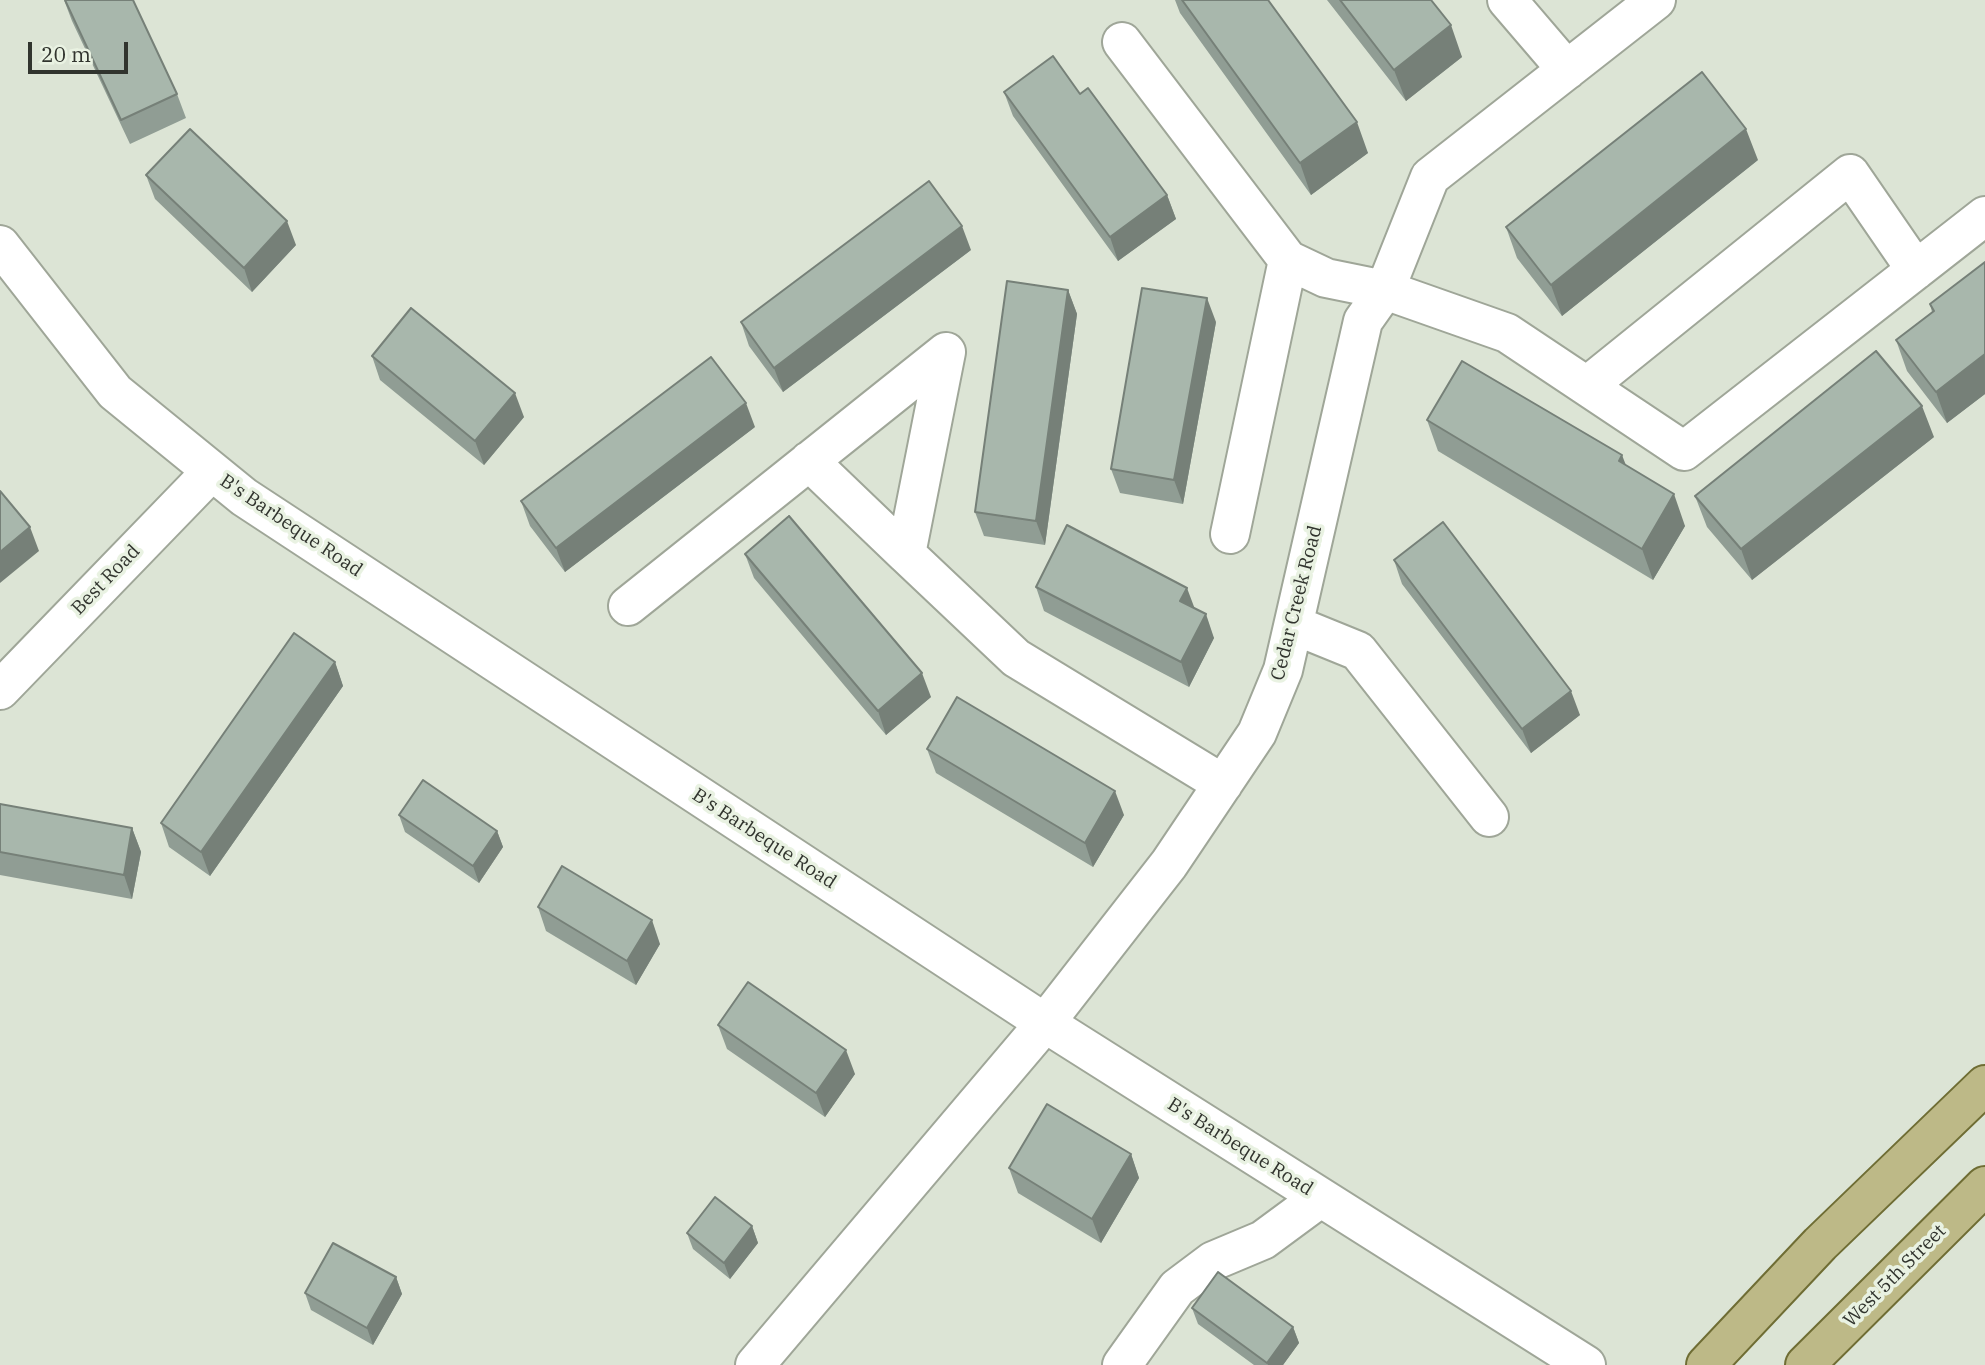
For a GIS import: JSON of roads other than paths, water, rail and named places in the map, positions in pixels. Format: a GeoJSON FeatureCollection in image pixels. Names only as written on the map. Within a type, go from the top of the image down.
{"type":"FeatureCollection","features":[{"type":"Feature","properties":{"kind":"main road"},"geometry":{"type":"LineString","coordinates":[[1706,1365],[1821,1244],[1985,1085]]}},
{"type":"Feature","properties":{"kind":"main road","name":"West 5th Street"},"geometry":{"type":"LineString","coordinates":[[1805,1365],[1985,1186]]}},
{"type":"Feature","properties":{"kind":"street"},"geometry":{"type":"LineString","coordinates":[[1507,0],[1567,70]]}},
{"type":"Feature","properties":{"kind":"street","name":"Cedar Creek Road"},"geometry":{"type":"LineString","coordinates":[[755,1365],[1045,1023],[1170,864],[1257,733],[1283,670],[1363,321],[1385,290],[1430,177],[1656,0]]}},
{"type":"Feature","properties":{"kind":"street"},"geometry":{"type":"LineString","coordinates":[[1122,42],[1288,260],[1326,278],[1385,290],[1507,333],[1684,451],[1985,216]]}},
{"type":"Feature","properties":{"kind":"street"},"geometry":{"type":"LineString","coordinates":[[1587,386],[1850,174],[1916,270]]}},
{"type":"Feature","properties":{"kind":"street","name":"B's Barbeque Road"},"geometry":{"type":"LineString","coordinates":[[0,245],[115,392],[244,497],[1045,1023],[1586,1365]]}},
{"type":"Feature","properties":{"kind":"street"},"geometry":{"type":"LineString","coordinates":[[1230,534],[1288,260]]}},
{"type":"Feature","properties":{"kind":"street"},"geometry":{"type":"LineString","coordinates":[[628,606],[946,352],[906,554]]}},
{"type":"Feature","properties":{"kind":"street"},"geometry":{"type":"LineString","coordinates":[[809,461],[1016,658],[1223,783]]}},
{"type":"Feature","properties":{"kind":"street","name":"Best Road"},"geometry":{"type":"LineString","coordinates":[[0,690],[212,471]]}},
{"type":"Feature","properties":{"kind":"street"},"geometry":{"type":"LineString","coordinates":[[1294,625],[1359,652],[1489,817]]}},
{"type":"Feature","properties":{"kind":"street"},"geometry":{"type":"LineString","coordinates":[[1122,1365],[1177,1288],[1213,1261],[1263,1240],[1320,1198]]}}]}
